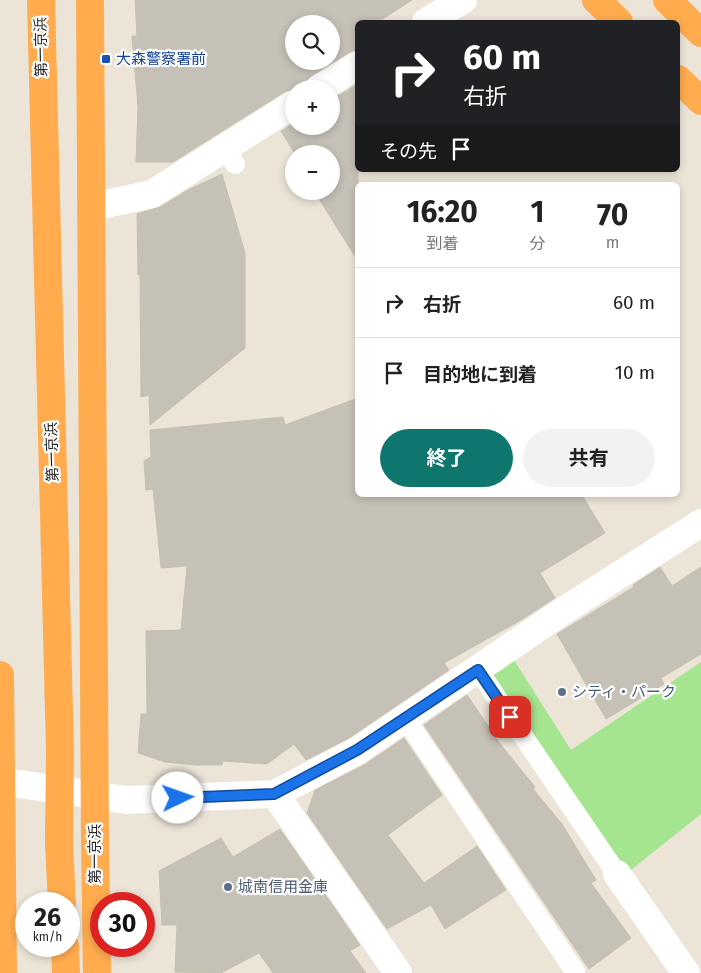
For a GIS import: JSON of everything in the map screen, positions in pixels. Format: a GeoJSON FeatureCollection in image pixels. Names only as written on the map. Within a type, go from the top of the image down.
{"type":"FeatureCollection","features":[{"type":"Feature","properties":{"kind":"highway","name":"第一京浜"},"geometry":{"type":"LineString","coordinates":[[40,0],[61,892]]}},
{"type":"Feature","properties":{"kind":"highway","name":"第一京浜"},"geometry":{"type":"LineString","coordinates":[[90,0],[98,973]]}},
{"type":"Feature","properties":{"kind":"highway"},"geometry":{"type":"LineString","coordinates":[[596,0],[617,20]]}},
{"type":"Feature","properties":{"kind":"highway"},"geometry":{"type":"LineString","coordinates":[[667,0],[701,33]]}},
{"type":"Feature","properties":{"kind":"highway"},"geometry":{"type":"LineString","coordinates":[[680,80],[701,101]]}},
{"type":"Feature","properties":{"kind":"highway"},"geometry":{"type":"LineString","coordinates":[[0,675],[3,973]]}},
{"type":"Feature","properties":{"kind":"highway"},"geometry":{"type":"LineString","coordinates":[[65,957],[66,973]]}},
{"type":"Feature","properties":{"kind":"street"},"geometry":{"type":"LineString","coordinates":[[429,20],[463,0]]}},
{"type":"Feature","properties":{"kind":"street"},"geometry":{"type":"LineString","coordinates":[[333,80],[355,66]]}},
{"type":"Feature","properties":{"kind":"street"},"geometry":{"type":"LineString","coordinates":[[92,207],[152,194],[230,156],[285,111]]}},
{"type":"Feature","properties":{"kind":"street"},"geometry":{"type":"LineString","coordinates":[[1,781],[126,800],[274,794],[357,750],[478,670],[689,521]]}},
{"type":"Feature","properties":{"kind":"street"},"geometry":{"type":"LineString","coordinates":[[274,794],[398,973]]}},
{"type":"Feature","properties":{"kind":"street"},"geometry":{"type":"LineString","coordinates":[[617,874],[686,973]]}},
{"type":"Feature","properties":{"kind":"lane"},"geometry":{"type":"LineString","coordinates":[[478,670],[617,874]]}},
{"type":"Feature","properties":{"kind":"lane"},"geometry":{"type":"LineString","coordinates":[[405,718],[576,973]]}},
{"type":"Feature","properties":{"kind":"green space"},"geometry":{"type":"Polygon","coordinates":[[[507,649],[571,750],[701,662],[701,814],[627,873],[478,670],[507,649]]]}},
{"type":"Feature","properties":{"kind":"building"},"geometry":{"type":"Polygon","coordinates":[[[135,0],[412,0],[381,20],[355,20],[355,50],[340,58],[340,15],[285,15],[285,70],[321,70],[307,80],[285,80],[285,92],[173,162],[136,162],[138,107],[132,36],[137,36],[135,0]]]}},
{"type":"Feature","properties":{"kind":"building"},"geometry":{"type":"Polygon","coordinates":[[[355,86],[355,172],[358,172],[358,182],[355,182],[355,256],[320,200],[340,200],[340,145],[290,145],[281,131],[285,129],[285,135],[340,135],[340,95],[355,86]]]}},
{"type":"Feature","properties":{"kind":"building"},"geometry":{"type":"Polygon","coordinates":[[[222,174],[245,253],[245,348],[150,425],[149,395],[141,397],[140,274],[138,275],[137,214],[160,207],[188,190],[222,174]]]}},
{"type":"Feature","properties":{"kind":"building"},"geometry":{"type":"Polygon","coordinates":[[[355,399],[355,497],[583,497],[605,533],[540,573],[555,598],[521,620],[444,663],[449,670],[349,738],[306,760],[294,744],[267,764],[223,761],[222,765],[196,765],[165,762],[138,753],[141,714],[147,714],[146,631],[181,630],[187,566],[161,568],[153,489],[146,490],[144,461],[151,457],[150,430],[283,417],[285,425],[355,399]]]}},
{"type":"Feature","properties":{"kind":"building"},"geometry":{"type":"Polygon","coordinates":[[[660,567],[672,586],[701,567],[701,654],[661,678],[664,684],[606,719],[557,634],[634,587],[633,585],[660,567]]]}},
{"type":"Feature","properties":{"kind":"building"},"geometry":{"type":"Polygon","coordinates":[[[467,695],[501,745],[535,787],[533,789],[562,824],[596,880],[591,883],[631,938],[589,969],[424,725],[467,695]]]}},
{"type":"Feature","properties":{"kind":"building"},"geometry":{"type":"Polygon","coordinates":[[[404,738],[442,795],[388,835],[424,883],[477,846],[506,890],[445,929],[431,905],[387,929],[307,813],[315,790],[364,765],[404,738]]]}},
{"type":"Feature","properties":{"kind":"building"},"geometry":{"type":"Polygon","coordinates":[[[280,829],[360,945],[350,951],[366,973],[273,973],[259,953],[221,973],[175,972],[177,925],[162,925],[159,871],[221,838],[233,857],[280,829]]]}},
{"type":"Feature","properties":{"kind":"place","name":"大森警察署前"},"geometry":{"type":"Point","coordinates":[106,59]}},
{"type":"Feature","properties":{"kind":"place","name":"シティ・パーク"},"geometry":{"type":"Point","coordinates":[562,692]}},
{"type":"Feature","properties":{"kind":"place","name":"城南信用金庫"},"geometry":{"type":"Point","coordinates":[228,887]}},
{"type":"Feature","properties":{"kind":"route"},"geometry":{"type":"LineString","coordinates":[[178,798],[274,794],[357,750],[478,670],[510,717]]}}]}
